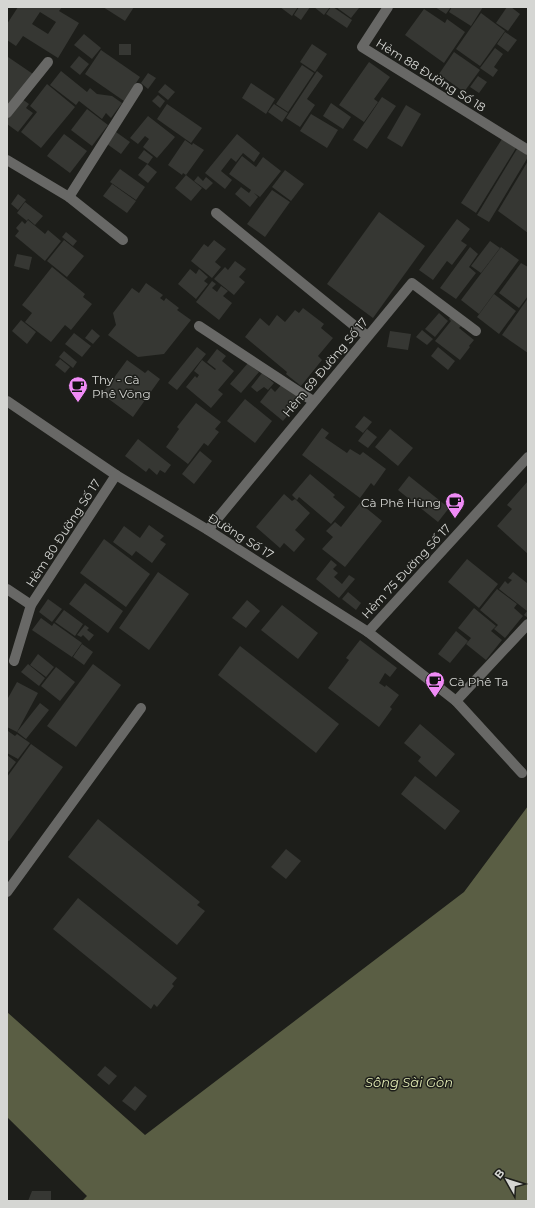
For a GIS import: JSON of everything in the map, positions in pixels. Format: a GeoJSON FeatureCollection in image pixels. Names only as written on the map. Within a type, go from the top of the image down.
{"type":"FeatureCollection","features":[{"type":"Feature","properties":{"kind":"street","name":"Hẻm 88 Đường Số 18"},"geometry":{"type":"LineString","coordinates":[[388,7],[362,46],[528,150]]}},
{"type":"Feature","properties":{"kind":"street"},"geometry":{"type":"LineString","coordinates":[[7,113],[48,62]]}},
{"type":"Feature","properties":{"kind":"street"},"geometry":{"type":"LineString","coordinates":[[69,197],[138,88]]}},
{"type":"Feature","properties":{"kind":"street"},"geometry":{"type":"LineString","coordinates":[[7,160],[69,197],[123,240]]}},
{"type":"Feature","properties":{"kind":"street"},"geometry":{"type":"LineString","coordinates":[[216,213],[367,336]]}},
{"type":"Feature","properties":{"kind":"street","name":"Hẻm 69 Đường Số 17"},"geometry":{"type":"LineString","coordinates":[[208,530],[412,282],[476,331]]}},
{"type":"Feature","properties":{"kind":"street"},"geometry":{"type":"LineString","coordinates":[[199,326],[314,401]]}},
{"type":"Feature","properties":{"kind":"street","name":"Đường Số 17"},"geometry":{"type":"LineString","coordinates":[[7,401],[116,475],[208,530],[368,632],[456,701],[522,773]]}},
{"type":"Feature","properties":{"kind":"street","name":"Hẻm 75 Đường Số 17"},"geometry":{"type":"LineString","coordinates":[[368,632],[528,457]]}},
{"type":"Feature","properties":{"kind":"street","name":"Hẻm 80 Đường Số 17"},"geometry":{"type":"LineString","coordinates":[[14,661],[31,605],[116,475]]}},
{"type":"Feature","properties":{"kind":"street","name":"Hẻm 80 Đường Số 17"},"geometry":{"type":"LineString","coordinates":[[7,589],[31,605]]}},
{"type":"Feature","properties":{"kind":"street"},"geometry":{"type":"LineString","coordinates":[[456,701],[528,624]]}},
{"type":"Feature","properties":{"kind":"street"},"geometry":{"type":"LineString","coordinates":[[7,892],[141,708]]}},
{"type":"Feature","properties":{"kind":"water","name":"Sông Sài Gòn"},"geometry":{"type":"Polygon","coordinates":[[[528,806],[528,1201],[82,1201],[87,1196],[7,1117],[7,1012],[145,1135],[464,892],[528,806]]]}},
{"type":"Feature","properties":{"kind":"building"},"geometry":{"type":"Polygon","coordinates":[[[18,7],[62,7],[59,11],[79,23],[58,58],[23,36],[16,46],[7,40],[7,24],[18,7]],[[40,12],[32,24],[48,34],[56,22],[40,12]]]}},
{"type":"Feature","properties":{"kind":"building"},"geometry":{"type":"Polygon","coordinates":[[[103,7],[134,7],[125,21],[103,7]]]}},
{"type":"Feature","properties":{"kind":"building"},"geometry":{"type":"Polygon","coordinates":[[[280,7],[298,7],[292,16],[280,7]]]}},
{"type":"Feature","properties":{"kind":"building"},"geometry":{"type":"Polygon","coordinates":[[[299,7],[310,7],[301,20],[294,15],[299,7]]]}},
{"type":"Feature","properties":{"kind":"building"},"geometry":{"type":"Polygon","coordinates":[[[314,7],[330,7],[324,15],[314,7]]]}},
{"type":"Feature","properties":{"kind":"building"},"geometry":{"type":"Polygon","coordinates":[[[331,7],[352,20],[347,28],[326,14],[331,7]]]}},
{"type":"Feature","properties":{"kind":"building"},"geometry":{"type":"Polygon","coordinates":[[[336,7],[358,7],[359,8],[351,18],[336,7]]]}},
{"type":"Feature","properties":{"kind":"building"},"geometry":{"type":"Polygon","coordinates":[[[435,7],[451,7],[446,14],[435,7]]]}},
{"type":"Feature","properties":{"kind":"building"},"geometry":{"type":"Polygon","coordinates":[[[452,7],[483,7],[471,26],[449,12],[452,7]]]}},
{"type":"Feature","properties":{"kind":"building"},"geometry":{"type":"Polygon","coordinates":[[[507,7],[511,7],[520,14],[508,31],[496,23],[507,7]]]}},
{"type":"Feature","properties":{"kind":"building"},"geometry":{"type":"Polygon","coordinates":[[[424,9],[445,23],[447,19],[465,32],[444,63],[405,35],[424,9]]]}},
{"type":"Feature","properties":{"kind":"building"},"geometry":{"type":"Polygon","coordinates":[[[481,13],[505,31],[480,66],[456,49],[481,13]]]}},
{"type":"Feature","properties":{"kind":"building"},"geometry":{"type":"Polygon","coordinates":[[[505,32],[517,40],[508,52],[497,44],[505,32]]]}},
{"type":"Feature","properties":{"kind":"building"},"geometry":{"type":"Polygon","coordinates":[[[84,34],[101,48],[92,59],[74,45],[84,34]]]}},
{"type":"Feature","properties":{"kind":"building"},"geometry":{"type":"Polygon","coordinates":[[[119,44],[131,44],[131,55],[119,55],[119,44]]]}},
{"type":"Feature","properties":{"kind":"building"},"geometry":{"type":"Polygon","coordinates":[[[312,44],[327,54],[315,72],[300,62],[312,44]]]}},
{"type":"Feature","properties":{"kind":"building"},"geometry":{"type":"Polygon","coordinates":[[[495,48],[503,54],[494,67],[498,70],[493,77],[480,68],[495,48]]]}},
{"type":"Feature","properties":{"kind":"building"},"geometry":{"type":"Polygon","coordinates":[[[101,50],[140,77],[124,101],[85,74],[101,50]]]}},
{"type":"Feature","properties":{"kind":"building"},"geometry":{"type":"Polygon","coordinates":[[[454,52],[480,70],[464,92],[439,74],[454,52]]]}},
{"type":"Feature","properties":{"kind":"building"},"geometry":{"type":"Polygon","coordinates":[[[79,56],[89,64],[80,75],[70,67],[79,56]]]}},
{"type":"Feature","properties":{"kind":"building"},"geometry":{"type":"Polygon","coordinates":[[[8,57],[33,74],[7,109],[7,59],[8,57]]]}},
{"type":"Feature","properties":{"kind":"building"},"geometry":{"type":"Polygon","coordinates":[[[369,62],[390,77],[374,99],[378,102],[364,122],[339,105],[369,62]]]}},
{"type":"Feature","properties":{"kind":"building"},"geometry":{"type":"Polygon","coordinates":[[[302,65],[314,73],[288,112],[276,104],[302,65]]]}},
{"type":"Feature","properties":{"kind":"building"},"geometry":{"type":"Polygon","coordinates":[[[61,71],[87,92],[90,88],[97,94],[112,96],[122,103],[111,118],[106,113],[102,119],[79,101],[76,105],[50,85],[61,71]]]}},
{"type":"Feature","properties":{"kind":"building"},"geometry":{"type":"Polygon","coordinates":[[[317,71],[323,76],[307,99],[315,105],[300,127],[286,118],[317,71]]]}},
{"type":"Feature","properties":{"kind":"building"},"geometry":{"type":"Polygon","coordinates":[[[148,73],[156,78],[148,89],[141,83],[148,73]]]}},
{"type":"Feature","properties":{"kind":"building"},"geometry":{"type":"Polygon","coordinates":[[[478,76],[487,82],[479,93],[470,87],[478,76]]]}},
{"type":"Feature","properties":{"kind":"building"},"geometry":{"type":"Polygon","coordinates":[[[251,83],[275,99],[266,114],[242,98],[251,83]]]}},
{"type":"Feature","properties":{"kind":"building"},"geometry":{"type":"Polygon","coordinates":[[[47,84],[75,107],[41,148],[21,132],[37,112],[30,106],[47,84]]]}},
{"type":"Feature","properties":{"kind":"building"},"geometry":{"type":"Polygon","coordinates":[[[165,84],[175,92],[168,100],[158,92],[165,84]]]}},
{"type":"Feature","properties":{"kind":"building"},"geometry":{"type":"Polygon","coordinates":[[[158,95],[165,101],[160,108],[152,101],[158,95]]]}},
{"type":"Feature","properties":{"kind":"building"},"geometry":{"type":"Polygon","coordinates":[[[382,97],[396,106],[367,149],[353,140],[382,97]]]}},
{"type":"Feature","properties":{"kind":"building"},"geometry":{"type":"Polygon","coordinates":[[[22,99],[29,104],[26,108],[33,113],[18,132],[7,124],[7,118],[22,99]]]}},
{"type":"Feature","properties":{"kind":"building"},"geometry":{"type":"Polygon","coordinates":[[[331,103],[351,117],[343,129],[323,116],[331,103]]]}},
{"type":"Feature","properties":{"kind":"building"},"geometry":{"type":"Polygon","coordinates":[[[167,104],[202,128],[191,143],[157,119],[167,104]]]}},
{"type":"Feature","properties":{"kind":"building"},"geometry":{"type":"Polygon","coordinates":[[[274,104],[288,113],[282,122],[268,112],[274,104]]]}},
{"type":"Feature","properties":{"kind":"building"},"geometry":{"type":"Polygon","coordinates":[[[406,105],[421,114],[402,147],[387,138],[406,105]]]}},
{"type":"Feature","properties":{"kind":"building"},"geometry":{"type":"Polygon","coordinates":[[[87,109],[108,125],[92,146],[71,130],[87,109]]]}},
{"type":"Feature","properties":{"kind":"building"},"geometry":{"type":"Polygon","coordinates":[[[311,114],[338,130],[327,148],[300,131],[311,114]]]}},
{"type":"Feature","properties":{"kind":"building"},"geometry":{"type":"Polygon","coordinates":[[[148,116],[175,137],[157,158],[143,147],[149,139],[145,136],[138,144],[130,138],[148,116]]]}},
{"type":"Feature","properties":{"kind":"building"},"geometry":{"type":"Polygon","coordinates":[[[116,132],[130,142],[121,154],[107,144],[116,132]]]}},
{"type":"Feature","properties":{"kind":"building"},"geometry":{"type":"Polygon","coordinates":[[[64,134],[87,151],[70,173],[47,156],[64,134]]]}},
{"type":"Feature","properties":{"kind":"building"},"geometry":{"type":"Polygon","coordinates":[[[237,134],[260,153],[254,162],[243,153],[236,162],[231,158],[221,171],[232,180],[225,189],[205,173],[237,134]]]}},
{"type":"Feature","properties":{"kind":"building"},"geometry":{"type":"Polygon","coordinates":[[[502,139],[516,148],[476,213],[461,203],[502,139]]]}},
{"type":"Feature","properties":{"kind":"building"},"geometry":{"type":"Polygon","coordinates":[[[185,140],[204,150],[186,175],[183,173],[182,175],[168,165],[185,140]]]}},
{"type":"Feature","properties":{"kind":"building"},"geometry":{"type":"Polygon","coordinates":[[[517,149],[528,155],[528,157],[489,222],[477,215],[517,149]]]}},
{"type":"Feature","properties":{"kind":"building"},"geometry":{"type":"Polygon","coordinates":[[[144,150],[153,157],[148,164],[138,158],[144,150]]]}},
{"type":"Feature","properties":{"kind":"building"},"geometry":{"type":"Polygon","coordinates":[[[242,156],[256,167],[263,157],[281,171],[260,197],[254,193],[258,197],[250,207],[235,194],[241,187],[249,193],[251,190],[229,174],[242,156]]]}},
{"type":"Feature","properties":{"kind":"building"},"geometry":{"type":"Polygon","coordinates":[[[528,161],[528,233],[498,211],[528,161]]]}},
{"type":"Feature","properties":{"kind":"building"},"geometry":{"type":"Polygon","coordinates":[[[147,164],[157,172],[148,183],[138,175],[147,164]]]}},
{"type":"Feature","properties":{"kind":"building"},"geometry":{"type":"Polygon","coordinates":[[[120,169],[145,187],[136,200],[110,182],[120,169]]]}},
{"type":"Feature","properties":{"kind":"building"},"geometry":{"type":"Polygon","coordinates":[[[285,170],[304,184],[291,201],[272,187],[285,170]]]}},
{"type":"Feature","properties":{"kind":"building"},"geometry":{"type":"Polygon","coordinates":[[[186,175],[202,188],[191,201],[175,188],[186,175]]]}},
{"type":"Feature","properties":{"kind":"building"},"geometry":{"type":"Polygon","coordinates":[[[198,176],[203,181],[206,177],[213,183],[206,190],[194,181],[198,176]]]}},
{"type":"Feature","properties":{"kind":"building"},"geometry":{"type":"Polygon","coordinates":[[[112,184],[136,201],[127,213],[103,196],[112,184]]]}},
{"type":"Feature","properties":{"kind":"building"},"geometry":{"type":"Polygon","coordinates":[[[272,190],[290,202],[265,237],[247,224],[272,190]]]}},
{"type":"Feature","properties":{"kind":"building"},"geometry":{"type":"Polygon","coordinates":[[[18,194],[26,200],[18,210],[11,204],[18,194]]]}},
{"type":"Feature","properties":{"kind":"building"},"geometry":{"type":"Polygon","coordinates":[[[25,202],[43,216],[35,225],[17,213],[25,202]]]}},
{"type":"Feature","properties":{"kind":"building"},"geometry":{"type":"Polygon","coordinates":[[[379,212],[425,246],[373,318],[327,284],[379,212]]]}},
{"type":"Feature","properties":{"kind":"building"},"geometry":{"type":"Polygon","coordinates":[[[457,219],[470,229],[461,241],[467,245],[452,265],[447,261],[433,280],[419,270],[457,219]]]}},
{"type":"Feature","properties":{"kind":"building"},"geometry":{"type":"Polygon","coordinates":[[[28,220],[45,234],[48,230],[61,241],[45,261],[15,236],[19,231],[16,228],[22,221],[25,224],[28,220]]]}},
{"type":"Feature","properties":{"kind":"building"},"geometry":{"type":"Polygon","coordinates":[[[66,232],[77,241],[73,246],[62,237],[66,232]]]}},
{"type":"Feature","properties":{"kind":"building"},"geometry":{"type":"Polygon","coordinates":[[[64,240],[84,256],[67,277],[47,261],[64,240]]]}},
{"type":"Feature","properties":{"kind":"building"},"geometry":{"type":"Polygon","coordinates":[[[214,240],[226,249],[215,262],[221,267],[212,278],[191,261],[204,244],[208,247],[214,240]]]}},
{"type":"Feature","properties":{"kind":"building"},"geometry":{"type":"Polygon","coordinates":[[[490,241],[500,248],[481,273],[471,266],[490,241]]]}},
{"type":"Feature","properties":{"kind":"building"},"geometry":{"type":"Polygon","coordinates":[[[470,247],[478,254],[469,267],[476,273],[456,299],[440,288],[470,247]]]}},
{"type":"Feature","properties":{"kind":"building"},"geometry":{"type":"Polygon","coordinates":[[[501,247],[519,260],[479,314],[461,300],[501,247]]]}},
{"type":"Feature","properties":{"kind":"building"},"geometry":{"type":"Polygon","coordinates":[[[17,254],[32,257],[29,270],[14,266],[17,254]]]}},
{"type":"Feature","properties":{"kind":"building"},"geometry":{"type":"Polygon","coordinates":[[[235,261],[246,269],[239,277],[245,282],[234,295],[214,279],[225,267],[228,270],[235,261]]]}},
{"type":"Feature","properties":{"kind":"building"},"geometry":{"type":"Polygon","coordinates":[[[521,263],[528,267],[528,296],[519,308],[499,293],[521,263]]]}},
{"type":"Feature","properties":{"kind":"building"},"geometry":{"type":"Polygon","coordinates":[[[52,267],[85,294],[83,297],[92,304],[71,330],[65,325],[51,342],[25,322],[32,313],[22,305],[52,267]]]}},
{"type":"Feature","properties":{"kind":"building"},"geometry":{"type":"Polygon","coordinates":[[[190,269],[196,274],[199,269],[208,277],[204,281],[208,284],[196,299],[178,284],[190,269]]]}},
{"type":"Feature","properties":{"kind":"building"},"geometry":{"type":"Polygon","coordinates":[[[212,281],[216,284],[212,288],[217,292],[221,286],[228,291],[223,296],[232,303],[219,320],[196,302],[212,281]]]}},
{"type":"Feature","properties":{"kind":"building"},"geometry":{"type":"Polygon","coordinates":[[[146,283],[163,295],[160,298],[164,301],[166,298],[179,308],[177,310],[191,320],[164,354],[138,357],[108,335],[116,325],[113,313],[132,288],[139,293],[146,283]]]}},
{"type":"Feature","properties":{"kind":"building"},"geometry":{"type":"Polygon","coordinates":[[[494,294],[516,311],[499,334],[477,317],[494,294]]]}},
{"type":"Feature","properties":{"kind":"building"},"geometry":{"type":"Polygon","coordinates":[[[528,298],[528,353],[502,335],[528,298]]]}},
{"type":"Feature","properties":{"kind":"building"},"geometry":{"type":"Polygon","coordinates":[[[303,308],[324,324],[321,328],[333,338],[318,356],[322,360],[301,386],[286,374],[287,372],[245,337],[260,318],[269,326],[277,315],[285,322],[295,310],[299,313],[303,308]]]}},
{"type":"Feature","properties":{"kind":"building"},"geometry":{"type":"Polygon","coordinates":[[[439,313],[448,321],[435,337],[425,329],[439,313]]]}},
{"type":"Feature","properties":{"kind":"building"},"geometry":{"type":"Polygon","coordinates":[[[453,313],[466,324],[463,328],[461,326],[459,328],[474,340],[460,360],[435,341],[451,321],[449,319],[453,313]]]}},
{"type":"Feature","properties":{"kind":"building"},"geometry":{"type":"Polygon","coordinates":[[[21,320],[36,332],[27,344],[12,331],[21,320]]]}},
{"type":"Feature","properties":{"kind":"building"},"geometry":{"type":"Polygon","coordinates":[[[92,329],[100,336],[93,344],[85,338],[92,329]]]}},
{"type":"Feature","properties":{"kind":"building"},"geometry":{"type":"Polygon","coordinates":[[[422,330],[433,339],[427,345],[416,337],[422,330]]]}},
{"type":"Feature","properties":{"kind":"building"},"geometry":{"type":"Polygon","coordinates":[[[390,331],[411,334],[408,350],[387,347],[390,331]]]}},
{"type":"Feature","properties":{"kind":"building"},"geometry":{"type":"Polygon","coordinates":[[[74,333],[91,346],[82,357],[65,344],[74,333]]]}},
{"type":"Feature","properties":{"kind":"building"},"geometry":{"type":"Polygon","coordinates":[[[197,347],[206,354],[177,390],[168,383],[197,347]]]}},
{"type":"Feature","properties":{"kind":"building"},"geometry":{"type":"Polygon","coordinates":[[[438,347],[455,361],[448,370],[431,356],[438,347]]]}},
{"type":"Feature","properties":{"kind":"building"},"geometry":{"type":"Polygon","coordinates":[[[217,349],[226,356],[222,361],[234,371],[218,390],[223,394],[211,408],[186,387],[195,376],[197,378],[199,375],[194,371],[202,360],[215,370],[216,369],[207,362],[217,349]]]}},
{"type":"Feature","properties":{"kind":"building"},"geometry":{"type":"Polygon","coordinates":[[[64,351],[77,362],[73,368],[59,357],[64,351]]]}},
{"type":"Feature","properties":{"kind":"building"},"geometry":{"type":"Polygon","coordinates":[[[60,359],[70,367],[65,373],[55,365],[60,359]]]}},
{"type":"Feature","properties":{"kind":"building"},"geometry":{"type":"Polygon","coordinates":[[[127,360],[145,373],[148,370],[160,379],[133,417],[102,394],[127,360]]]}},
{"type":"Feature","properties":{"kind":"building"},"geometry":{"type":"Polygon","coordinates":[[[248,363],[259,372],[241,393],[230,384],[248,363]]]}},
{"type":"Feature","properties":{"kind":"building"},"geometry":{"type":"Polygon","coordinates":[[[262,373],[274,383],[268,390],[264,387],[257,392],[251,387],[262,373]]]}},
{"type":"Feature","properties":{"kind":"building"},"geometry":{"type":"Polygon","coordinates":[[[282,384],[301,399],[283,421],[260,402],[271,388],[275,392],[282,384]]]}},
{"type":"Feature","properties":{"kind":"building"},"geometry":{"type":"Polygon","coordinates":[[[245,399],[272,421],[255,443],[227,421],[245,399]]]}},
{"type":"Feature","properties":{"kind":"building"},"geometry":{"type":"Polygon","coordinates":[[[196,403],[221,422],[215,429],[219,432],[208,446],[204,443],[188,464],[166,447],[179,429],[177,427],[196,403]]]}},
{"type":"Feature","properties":{"kind":"building"},"geometry":{"type":"Polygon","coordinates":[[[364,416],[372,422],[363,433],[355,427],[364,416]]]}},
{"type":"Feature","properties":{"kind":"building"},"geometry":{"type":"Polygon","coordinates":[[[322,428],[329,433],[325,438],[347,453],[350,449],[360,455],[363,452],[386,469],[374,486],[371,483],[360,498],[302,455],[322,428]]]}},
{"type":"Feature","properties":{"kind":"building"},"geometry":{"type":"Polygon","coordinates":[[[367,429],[377,437],[368,448],[358,441],[367,429]]]}},
{"type":"Feature","properties":{"kind":"building"},"geometry":{"type":"Polygon","coordinates":[[[390,429],[413,448],[398,466],[375,447],[390,429]]]}},
{"type":"Feature","properties":{"kind":"building"},"geometry":{"type":"Polygon","coordinates":[[[138,439],[171,465],[165,473],[160,470],[157,475],[149,468],[146,472],[125,456],[138,439]]]}},
{"type":"Feature","properties":{"kind":"building"},"geometry":{"type":"Polygon","coordinates":[[[200,451],[212,461],[194,484],[182,474],[200,451]]]}},
{"type":"Feature","properties":{"kind":"building"},"geometry":{"type":"Polygon","coordinates":[[[310,474],[335,495],[333,497],[345,507],[331,524],[299,497],[297,500],[292,495],[310,474]]]}},
{"type":"Feature","properties":{"kind":"building"},"geometry":{"type":"Polygon","coordinates":[[[409,476],[449,508],[438,522],[398,490],[409,476]]]}},
{"type":"Feature","properties":{"kind":"building"},"geometry":{"type":"Polygon","coordinates":[[[528,481],[528,554],[497,526],[512,509],[507,505],[528,481]]]}},
{"type":"Feature","properties":{"kind":"building"},"geometry":{"type":"Polygon","coordinates":[[[284,494],[292,501],[295,499],[310,513],[295,530],[305,539],[294,552],[284,543],[280,548],[256,527],[284,494]]]}},
{"type":"Feature","properties":{"kind":"building"},"geometry":{"type":"Polygon","coordinates":[[[360,503],[382,521],[345,567],[322,549],[333,537],[326,531],[335,522],[341,527],[360,503]]]}},
{"type":"Feature","properties":{"kind":"building"},"geometry":{"type":"Polygon","coordinates":[[[149,525],[164,536],[160,540],[166,544],[152,563],[136,551],[132,556],[113,542],[124,526],[140,538],[149,525]]]}},
{"type":"Feature","properties":{"kind":"building"},"geometry":{"type":"Polygon","coordinates":[[[104,539],[150,574],[126,607],[80,573],[104,539]]]}},
{"type":"Feature","properties":{"kind":"building"},"geometry":{"type":"Polygon","coordinates":[[[467,559],[498,584],[479,608],[448,582],[467,559]]]}},
{"type":"Feature","properties":{"kind":"building"},"geometry":{"type":"Polygon","coordinates":[[[331,560],[337,565],[333,569],[338,573],[334,577],[342,584],[349,575],[355,579],[339,598],[316,579],[331,560]]]}},
{"type":"Feature","properties":{"kind":"building"},"geometry":{"type":"Polygon","coordinates":[[[158,572],[189,594],[149,650],[119,628],[158,572]]]}},
{"type":"Feature","properties":{"kind":"building"},"geometry":{"type":"Polygon","coordinates":[[[513,572],[527,583],[528,581],[528,618],[524,615],[527,611],[499,589],[505,581],[508,584],[512,580],[508,578],[513,572]]]}},
{"type":"Feature","properties":{"kind":"building"},"geometry":{"type":"Polygon","coordinates":[[[85,583],[123,611],[108,633],[69,604],[85,583]]]}},
{"type":"Feature","properties":{"kind":"building"},"geometry":{"type":"Polygon","coordinates":[[[497,589],[517,604],[514,608],[523,616],[505,638],[494,629],[498,625],[480,610],[497,589]]]}},
{"type":"Feature","properties":{"kind":"building"},"geometry":{"type":"Polygon","coordinates":[[[348,592],[361,603],[356,610],[342,599],[348,592]]]}},
{"type":"Feature","properties":{"kind":"building"},"geometry":{"type":"Polygon","coordinates":[[[48,599],[62,609],[52,622],[39,612],[48,599]]]}},
{"type":"Feature","properties":{"kind":"building"},"geometry":{"type":"Polygon","coordinates":[[[247,600],[260,611],[246,628],[232,618],[247,600]]]}},
{"type":"Feature","properties":{"kind":"building"},"geometry":{"type":"Polygon","coordinates":[[[282,605],[318,633],[298,659],[261,630],[282,605]]]}},
{"type":"Feature","properties":{"kind":"building"},"geometry":{"type":"Polygon","coordinates":[[[474,608],[496,626],[491,631],[502,640],[486,660],[466,644],[471,638],[458,628],[474,608]]]}},
{"type":"Feature","properties":{"kind":"building"},"geometry":{"type":"Polygon","coordinates":[[[64,610],[83,624],[75,636],[55,622],[64,610]]]}},
{"type":"Feature","properties":{"kind":"building"},"geometry":{"type":"Polygon","coordinates":[[[41,618],[52,626],[54,623],[82,643],[72,657],[32,630],[41,618]]]}},
{"type":"Feature","properties":{"kind":"building"},"geometry":{"type":"Polygon","coordinates":[[[85,625],[89,628],[87,630],[94,635],[89,641],[83,635],[81,637],[77,635],[85,625]]]}},
{"type":"Feature","properties":{"kind":"building"},"geometry":{"type":"Polygon","coordinates":[[[456,631],[468,641],[450,663],[438,654],[456,631]]]}},
{"type":"Feature","properties":{"kind":"building"},"geometry":{"type":"Polygon","coordinates":[[[360,640],[397,668],[390,677],[385,673],[379,683],[385,687],[386,685],[399,695],[390,707],[392,709],[379,727],[328,688],[349,660],[346,658],[360,640]]]}},
{"type":"Feature","properties":{"kind":"building"},"geometry":{"type":"Polygon","coordinates":[[[82,644],[93,652],[84,665],[73,657],[82,644]]]}},
{"type":"Feature","properties":{"kind":"building"},"geometry":{"type":"Polygon","coordinates":[[[240,646],[339,724],[316,753],[218,675],[240,646]]]}},
{"type":"Feature","properties":{"kind":"building"},"geometry":{"type":"Polygon","coordinates":[[[38,654],[54,667],[46,677],[30,665],[38,654]]]}},
{"type":"Feature","properties":{"kind":"building"},"geometry":{"type":"Polygon","coordinates":[[[28,664],[45,678],[39,686],[21,672],[28,664]]]}},
{"type":"Feature","properties":{"kind":"building"},"geometry":{"type":"Polygon","coordinates":[[[93,664],[121,685],[76,747],[47,726],[93,664]]]}},
{"type":"Feature","properties":{"kind":"building"},"geometry":{"type":"Polygon","coordinates":[[[56,667],[75,682],[60,701],[41,686],[56,667]]]}},
{"type":"Feature","properties":{"kind":"building"},"geometry":{"type":"Polygon","coordinates":[[[17,682],[38,693],[17,732],[7,727],[7,697],[8,698],[17,682]]]}},
{"type":"Feature","properties":{"kind":"building"},"geometry":{"type":"Polygon","coordinates":[[[40,703],[49,710],[26,739],[17,732],[40,703]]]}},
{"type":"Feature","properties":{"kind":"building"},"geometry":{"type":"Polygon","coordinates":[[[420,724],[455,754],[436,777],[418,761],[421,757],[404,743],[420,724]]]}},
{"type":"Feature","properties":{"kind":"building"},"geometry":{"type":"Polygon","coordinates":[[[8,731],[15,736],[17,734],[30,743],[18,759],[7,753],[8,731]]]}},
{"type":"Feature","properties":{"kind":"building"},"geometry":{"type":"Polygon","coordinates":[[[31,744],[63,767],[9,841],[7,840],[7,777],[31,744]]]}},
{"type":"Feature","properties":{"kind":"building"},"geometry":{"type":"Polygon","coordinates":[[[7,755],[16,762],[7,774],[7,755]]]}},
{"type":"Feature","properties":{"kind":"building"},"geometry":{"type":"Polygon","coordinates":[[[415,776],[460,811],[445,830],[401,794],[415,776]]]}},
{"type":"Feature","properties":{"kind":"building"},"geometry":{"type":"Polygon","coordinates":[[[98,819],[200,902],[197,905],[205,911],[177,945],[68,857],[98,819]]]}},
{"type":"Feature","properties":{"kind":"building"},"geometry":{"type":"Polygon","coordinates":[[[286,849],[301,861],[286,879],[271,867],[286,849]]]}},
{"type":"Feature","properties":{"kind":"building"},"geometry":{"type":"Polygon","coordinates":[[[78,898],[177,978],[172,984],[174,986],[157,1007],[154,1004],[151,1009],[53,929],[78,898]]]}},
{"type":"Feature","properties":{"kind":"building"},"geometry":{"type":"Polygon","coordinates":[[[105,1066],[117,1076],[109,1085],[97,1075],[105,1066]]]}},
{"type":"Feature","properties":{"kind":"building"},"geometry":{"type":"Polygon","coordinates":[[[135,1086],[147,1096],[135,1111],[122,1101],[135,1086]]]}},
{"type":"Feature","properties":{"kind":"building"},"geometry":{"type":"Polygon","coordinates":[[[32,1191],[51,1191],[51,1201],[28,1201],[32,1191]]]}},
{"type":"Feature","properties":{"kind":"place","name":"Thy - Cà Phê Võng"},"geometry":{"type":"Point","coordinates":[78,403]}},
{"type":"Feature","properties":{"kind":"place","name":"Cà Phê Hùng"},"geometry":{"type":"Point","coordinates":[455,519]}},
{"type":"Feature","properties":{"kind":"place","name":"Cà Phê Ta"},"geometry":{"type":"Point","coordinates":[435,698]}}]}
